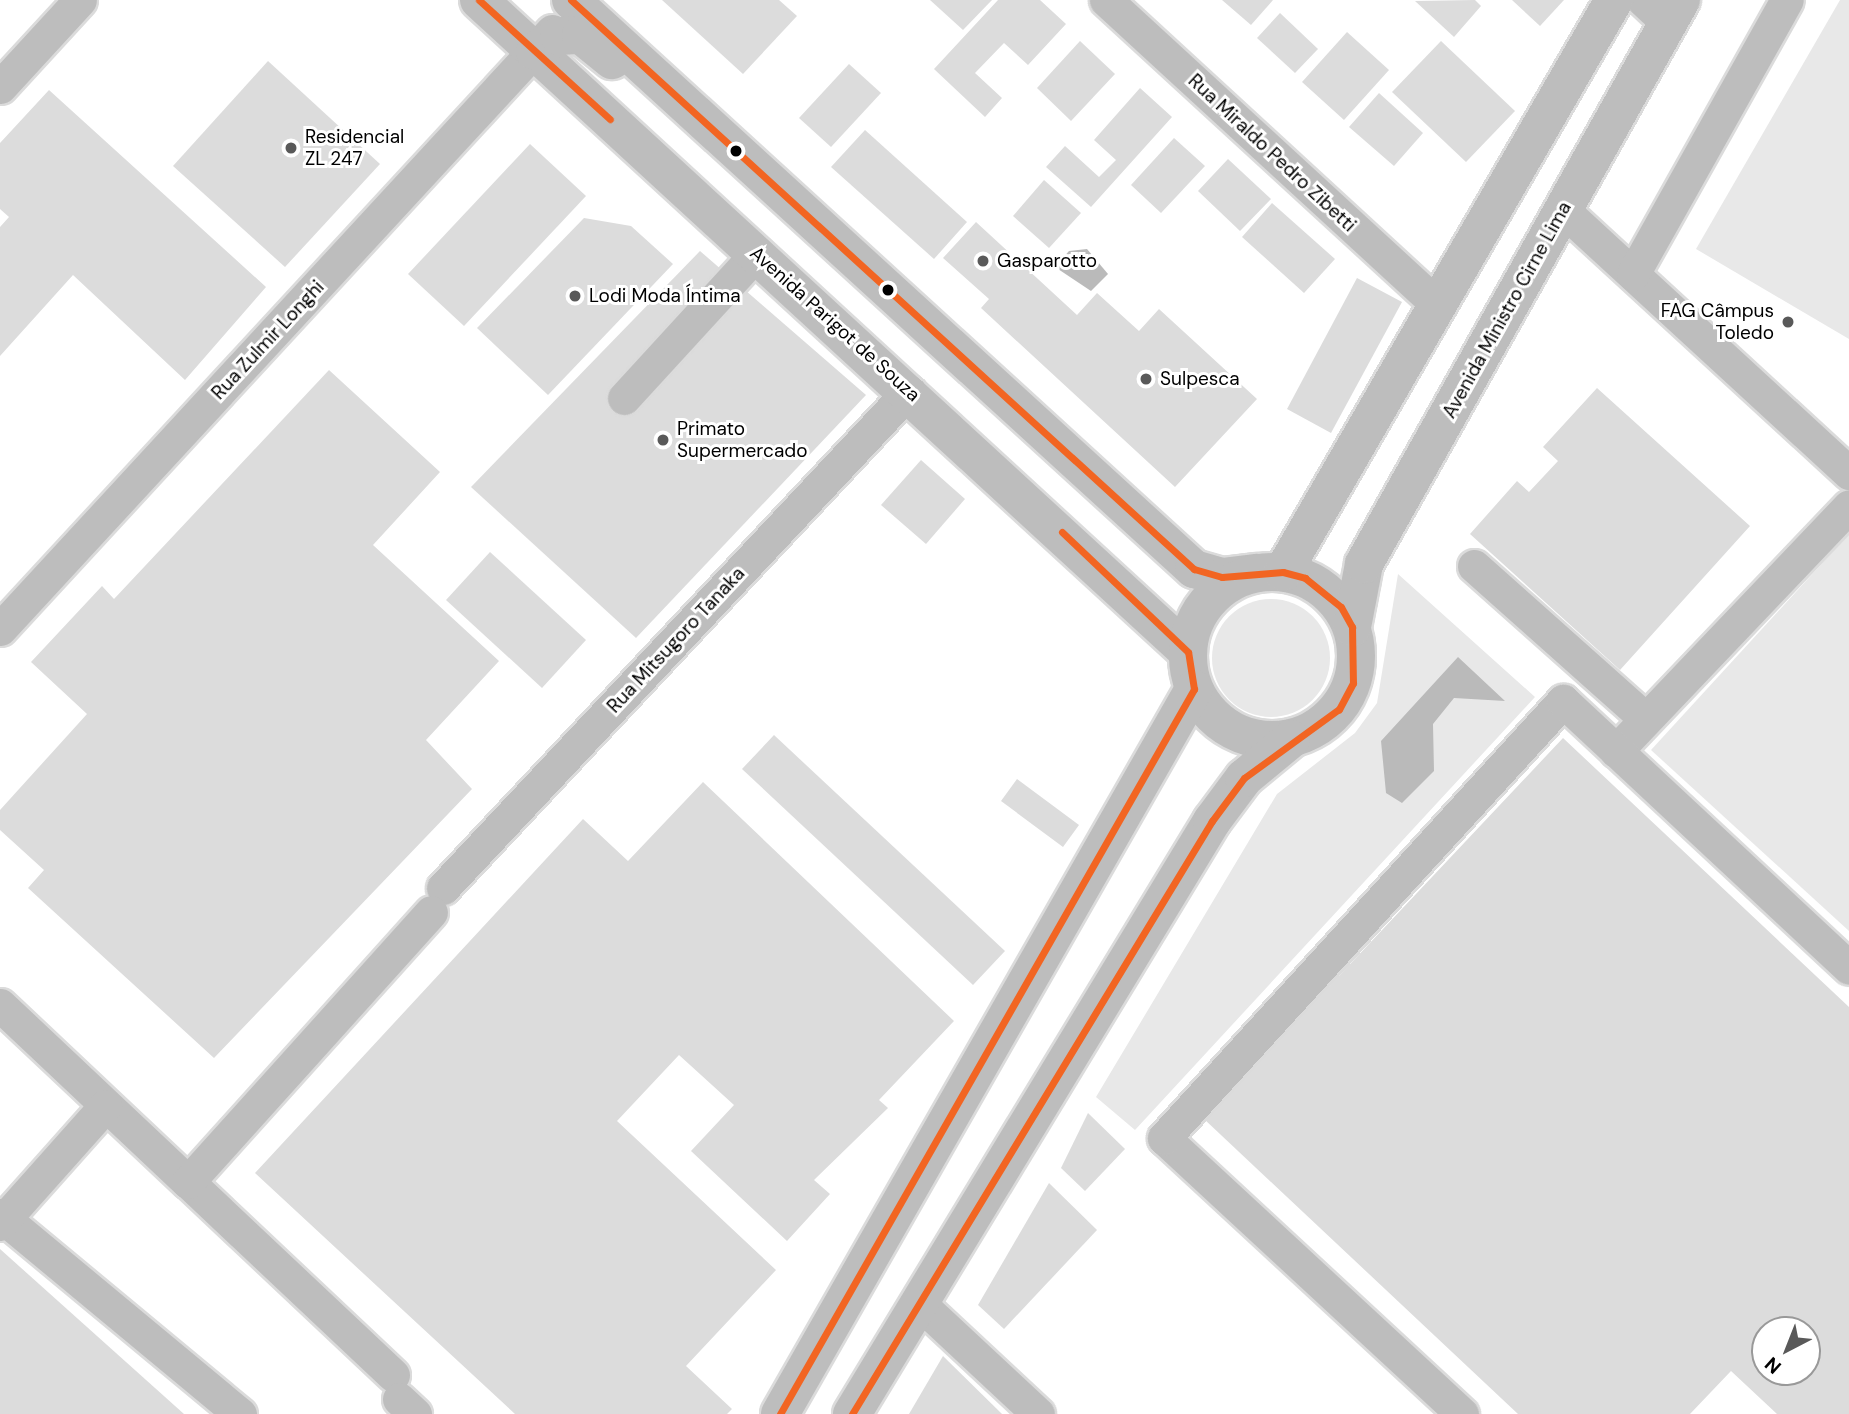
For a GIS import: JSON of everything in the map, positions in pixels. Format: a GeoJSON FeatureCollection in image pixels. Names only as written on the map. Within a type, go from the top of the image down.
{"type":"FeatureCollection","features":[{"type":"Feature","properties":{"kind":"main road","name":"Avenida Parigot de Souza"},"geometry":{"type":"LineString","coordinates":[[479,0],[909,391],[1188,652]]}},
{"type":"Feature","properties":{"kind":"main road"},"geometry":{"type":"LineString","coordinates":[[508,0],[539,22],[575,1],[703,122],[1194,569],[1222,577],[1270,573],[1325,590],[1352,627],[1353,683],[1339,709],[1291,739],[1244,778],[1212,821],[852,1414]]}},
{"type":"Feature","properties":{"kind":"main road"},"geometry":{"type":"LineString","coordinates":[[1291,739],[1268,741],[1223,725],[1194,689],[1188,652],[1193,625],[1215,593],[1270,573],[1438,305],[1614,0]]}},
{"type":"Feature","properties":{"kind":"main road","name":"Avenida Ministro Cirne Lima"},"geometry":{"type":"LineString","coordinates":[[1352,627],[1364,565],[1563,210],[1664,8]]}},
{"type":"Feature","properties":{"kind":"main road"},"geometry":{"type":"LineString","coordinates":[[535,51],[559,36],[581,35],[661,100],[703,122]]}},
{"type":"Feature","properties":{"kind":"main road"},"geometry":{"type":"LineString","coordinates":[[780,1414],[1194,689]]}},
{"type":"Feature","properties":{"kind":"street"},"geometry":{"type":"LineString","coordinates":[[0,86],[80,0]]}},
{"type":"Feature","properties":{"kind":"street","name":"Rua Miraldo Pedro Zibetti"},"geometry":{"type":"LineString","coordinates":[[1107,0],[1438,305]]}},
{"type":"Feature","properties":{"kind":"street"},"geometry":{"type":"LineString","coordinates":[[1633,274],[1787,0]]}},
{"type":"Feature","properties":{"kind":"street","name":"Rua Zulmir Longhi"},"geometry":{"type":"LineString","coordinates":[[0,629],[535,51],[575,1]]}},
{"type":"Feature","properties":{"kind":"street"},"geometry":{"type":"LineString","coordinates":[[1563,210],[1849,473]]}},
{"type":"Feature","properties":{"kind":"street"},"geometry":{"type":"LineString","coordinates":[[624,398],[757,253]]}},
{"type":"Feature","properties":{"kind":"street","name":"Rua Mitsugoro Tanaka"},"geometry":{"type":"LineString","coordinates":[[188,1182],[437,900],[909,391]]}},
{"type":"Feature","properties":{"kind":"street"},"geometry":{"type":"LineString","coordinates":[[1616,751],[1849,506]]}},
{"type":"Feature","properties":{"kind":"street"},"geometry":{"type":"LineString","coordinates":[[1474,566],[1646,719]]}},
{"type":"Feature","properties":{"kind":"street"},"geometry":{"type":"LineString","coordinates":[[1462,1414],[1164,1138],[1563,701],[1849,968]]}},
{"type":"Feature","properties":{"kind":"street"},"geometry":{"type":"LineString","coordinates":[[1,1006],[188,1182],[402,1396]]}},
{"type":"Feature","properties":{"kind":"street"},"geometry":{"type":"LineString","coordinates":[[105,1106],[2,1219],[240,1414]]}},
{"type":"Feature","properties":{"kind":"street"},"geometry":{"type":"LineString","coordinates":[[918,1302],[1038,1414]]}},
{"type":"Feature","properties":{"kind":"shaded area"},"geometry":{"type":"Polygon","coordinates":[[[1840,0],[1849,0],[1849,339],[1696,249],[1840,0]]]}},
{"type":"Feature","properties":{"kind":"shaded area"},"geometry":{"type":"Polygon","coordinates":[[[1087,249],[1108,274],[1091,291],[1055,267],[1069,251],[1087,249]]]}},
{"type":"Feature","properties":{"kind":"shaded area"},"geometry":{"type":"Polygon","coordinates":[[[1849,534],[1849,931],[1651,750],[1849,534]]]}},
{"type":"Feature","properties":{"kind":"shaded area"},"geometry":{"type":"Polygon","coordinates":[[[1398,574],[1535,697],[1135,1130],[1096,1097],[1277,794],[1355,733],[1377,703],[1398,574]]]}},
{"type":"Feature","properties":{"kind":"shaded area"},"geometry":{"type":"Polygon","coordinates":[[[1271,599],[1294,603],[1313,616],[1326,635],[1330,658],[1326,681],[1313,700],[1294,713],[1271,717],[1248,713],[1229,700],[1216,681],[1212,658],[1216,635],[1229,616],[1248,603],[1271,599]]]}},
{"type":"Feature","properties":{"kind":"shaded area"},"geometry":{"type":"Polygon","coordinates":[[[1458,657],[1505,701],[1454,698],[1433,724],[1434,771],[1402,803],[1386,793],[1381,741],[1458,657]]]}},
{"type":"Feature","properties":{"kind":"building"},"geometry":{"type":"Polygon","coordinates":[[[662,0],[779,0],[797,16],[743,74],[662,0]]]}},
{"type":"Feature","properties":{"kind":"building"},"geometry":{"type":"Polygon","coordinates":[[[930,0],[992,0],[963,30],[930,0]]]}},
{"type":"Feature","properties":{"kind":"building"},"geometry":{"type":"Polygon","coordinates":[[[998,0],[1040,0],[1066,24],[1028,65],[1004,43],[975,73],[1002,98],[985,117],[934,69],[998,0]]]}},
{"type":"Feature","properties":{"kind":"building"},"geometry":{"type":"Polygon","coordinates":[[[1222,0],[1273,0],[1251,25],[1222,0]]]}},
{"type":"Feature","properties":{"kind":"building"},"geometry":{"type":"Polygon","coordinates":[[[1475,0],[1481,6],[1454,37],[1415,1],[1475,0]]]}},
{"type":"Feature","properties":{"kind":"building"},"geometry":{"type":"Polygon","coordinates":[[[1512,0],[1564,0],[1540,26],[1512,0]]]}},
{"type":"Feature","properties":{"kind":"building"},"geometry":{"type":"Polygon","coordinates":[[[1280,13],[1318,49],[1295,73],[1257,38],[1280,13]]]}},
{"type":"Feature","properties":{"kind":"building"},"geometry":{"type":"Polygon","coordinates":[[[1347,32],[1389,70],[1344,120],[1302,82],[1347,32]]]}},
{"type":"Feature","properties":{"kind":"building"},"geometry":{"type":"Polygon","coordinates":[[[1080,41],[1115,74],[1071,121],[1037,88],[1080,41]]]}},
{"type":"Feature","properties":{"kind":"building"},"geometry":{"type":"Polygon","coordinates":[[[1441,41],[1515,111],[1466,162],[1392,92],[1441,41]]]}},
{"type":"Feature","properties":{"kind":"building","name":"Residencial ZL 247"},"geometry":{"type":"Polygon","coordinates":[[[268,61],[380,164],[285,267],[173,166],[268,61]]]}},
{"type":"Feature","properties":{"kind":"building"},"geometry":{"type":"Polygon","coordinates":[[[849,64],[881,93],[831,147],[799,118],[849,64]]]}},
{"type":"Feature","properties":{"kind":"building"},"geometry":{"type":"Polygon","coordinates":[[[1140,88],[1172,117],[1091,207],[1046,167],[1065,146],[1099,177],[1116,160],[1094,140],[1140,88]]]}},
{"type":"Feature","properties":{"kind":"building"},"geometry":{"type":"Polygon","coordinates":[[[49,90],[266,287],[185,380],[73,275],[0,356],[0,227],[9,217],[0,209],[0,143],[49,90]]]}},
{"type":"Feature","properties":{"kind":"building"},"geometry":{"type":"Polygon","coordinates":[[[1379,93],[1423,133],[1394,166],[1349,127],[1379,93]]]}},
{"type":"Feature","properties":{"kind":"building"},"geometry":{"type":"Polygon","coordinates":[[[865,130],[967,222],[934,259],[831,167],[865,130]]]}},
{"type":"Feature","properties":{"kind":"building"},"geometry":{"type":"Polygon","coordinates":[[[1174,138],[1205,166],[1161,213],[1131,185],[1174,138]]]}},
{"type":"Feature","properties":{"kind":"building"},"geometry":{"type":"Polygon","coordinates":[[[530,144],[586,196],[464,326],[408,274],[530,144]]]}},
{"type":"Feature","properties":{"kind":"building"},"geometry":{"type":"Polygon","coordinates":[[[1228,159],[1271,199],[1240,231],[1198,191],[1228,159]]]}},
{"type":"Feature","properties":{"kind":"building"},"geometry":{"type":"Polygon","coordinates":[[[1044,180],[1081,213],[1049,248],[1013,216],[1044,180]]]}},
{"type":"Feature","properties":{"kind":"building"},"geometry":{"type":"Polygon","coordinates":[[[1272,203],[1335,259],[1304,293],[1242,237],[1272,203]]]}},
{"type":"Feature","properties":{"kind":"building","name":"Lodi Moda Íntima"},"geometry":{"type":"Polygon","coordinates":[[[584,218],[631,226],[673,264],[548,395],[477,328],[584,218]]]}},
{"type":"Feature","properties":{"kind":"building","name":"Sulpesca"},"geometry":{"type":"Polygon","coordinates":[[[976,222],[1077,315],[1097,293],[1139,331],[1159,309],[1257,399],[1175,487],[981,308],[989,299],[943,258],[976,222]]]}},
{"type":"Feature","properties":{"kind":"building"},"geometry":{"type":"Polygon","coordinates":[[[700,251],[866,395],[636,638],[471,487],[700,251]]]}},
{"type":"Feature","properties":{"kind":"building"},"geometry":{"type":"Polygon","coordinates":[[[1357,278],[1402,302],[1331,433],[1287,409],[1357,278]]]}},
{"type":"Feature","properties":{"kind":"building"},"geometry":{"type":"Polygon","coordinates":[[[329,370],[440,472],[373,545],[499,661],[426,740],[472,789],[214,1058],[28,888],[44,870],[0,830],[0,810],[87,714],[31,662],[102,586],[114,599],[329,370]]]}},
{"type":"Feature","properties":{"kind":"building"},"geometry":{"type":"Polygon","coordinates":[[[1597,388],[1750,526],[1620,670],[1470,534],[1517,481],[1529,492],[1558,461],[1543,447],[1597,388]]]}},
{"type":"Feature","properties":{"kind":"building"},"geometry":{"type":"Polygon","coordinates":[[[921,460],[965,499],[926,544],[881,505],[921,460]]]}},
{"type":"Feature","properties":{"kind":"building"},"geometry":{"type":"Polygon","coordinates":[[[490,552],[586,640],[542,688],[446,600],[490,552]]]}},
{"type":"Feature","properties":{"kind":"building"},"geometry":{"type":"Polygon","coordinates":[[[774,735],[1005,951],[973,985],[742,769],[774,735]]]}},
{"type":"Feature","properties":{"kind":"building"},"geometry":{"type":"Polygon","coordinates":[[[1563,738],[1849,1007],[1849,1414],[1777,1414],[1731,1371],[1690,1414],[1518,1414],[1204,1119],[1563,738]]]}},
{"type":"Feature","properties":{"kind":"building"},"geometry":{"type":"Polygon","coordinates":[[[1017,779],[1079,825],[1063,847],[1001,801],[1017,779]]]}},
{"type":"Feature","properties":{"kind":"building"},"geometry":{"type":"Polygon","coordinates":[[[703,782],[954,1021],[879,1100],[888,1108],[814,1180],[830,1194],[787,1241],[691,1151],[734,1105],[679,1055],[617,1121],[776,1270],[686,1366],[732,1409],[727,1414],[515,1414],[255,1173],[583,819],[628,861],[703,782]]]}},
{"type":"Feature","properties":{"kind":"building"},"geometry":{"type":"Polygon","coordinates":[[[1088,1113],[1125,1149],[1085,1191],[1061,1168],[1088,1113]]]}},
{"type":"Feature","properties":{"kind":"building"},"geometry":{"type":"Polygon","coordinates":[[[1049,1183],[1097,1230],[1004,1329],[978,1305],[1049,1183]]]}},
{"type":"Feature","properties":{"kind":"building"},"geometry":{"type":"Polygon","coordinates":[[[0,1249],[184,1414],[0,1414],[0,1249]]]}},
{"type":"Feature","properties":{"kind":"building"},"geometry":{"type":"Polygon","coordinates":[[[943,1356],[1002,1414],[909,1414],[943,1356]]]}},
{"type":"Feature","properties":{"kind":"transit line"},"geometry":{"type":"LineString","coordinates":[[479,0],[610,119]]}},
{"type":"Feature","properties":{"kind":"transit line"},"geometry":{"type":"LineString","coordinates":[[571,0],[1194,569],[1222,577],[1283,572],[1305,578],[1341,607],[1352,627],[1353,683],[1339,709],[1244,778],[1212,821],[852,1414]]}},
{"type":"Feature","properties":{"kind":"transit line"},"geometry":{"type":"LineString","coordinates":[[780,1414],[1194,689],[1188,652],[1062,532]]}},
{"type":"Feature","properties":{"kind":"place","name":"Residencial ZL 247"},"geometry":{"type":"Point","coordinates":[291,148]}},
{"type":"Feature","properties":{"kind":"place","name":"Gasparotto"},"geometry":{"type":"Point","coordinates":[983,261]}},
{"type":"Feature","properties":{"kind":"place","name":"Lodi Moda Íntima"},"geometry":{"type":"Point","coordinates":[575,296]}},
{"type":"Feature","properties":{"kind":"place","name":"FAG Câmpus Toledo"},"geometry":{"type":"Point","coordinates":[1788,322]}},
{"type":"Feature","properties":{"kind":"place","name":"Sulpesca"},"geometry":{"type":"Point","coordinates":[1146,379]}},
{"type":"Feature","properties":{"kind":"place","name":"Primato Supermercado"},"geometry":{"type":"Point","coordinates":[663,440]}}]}
